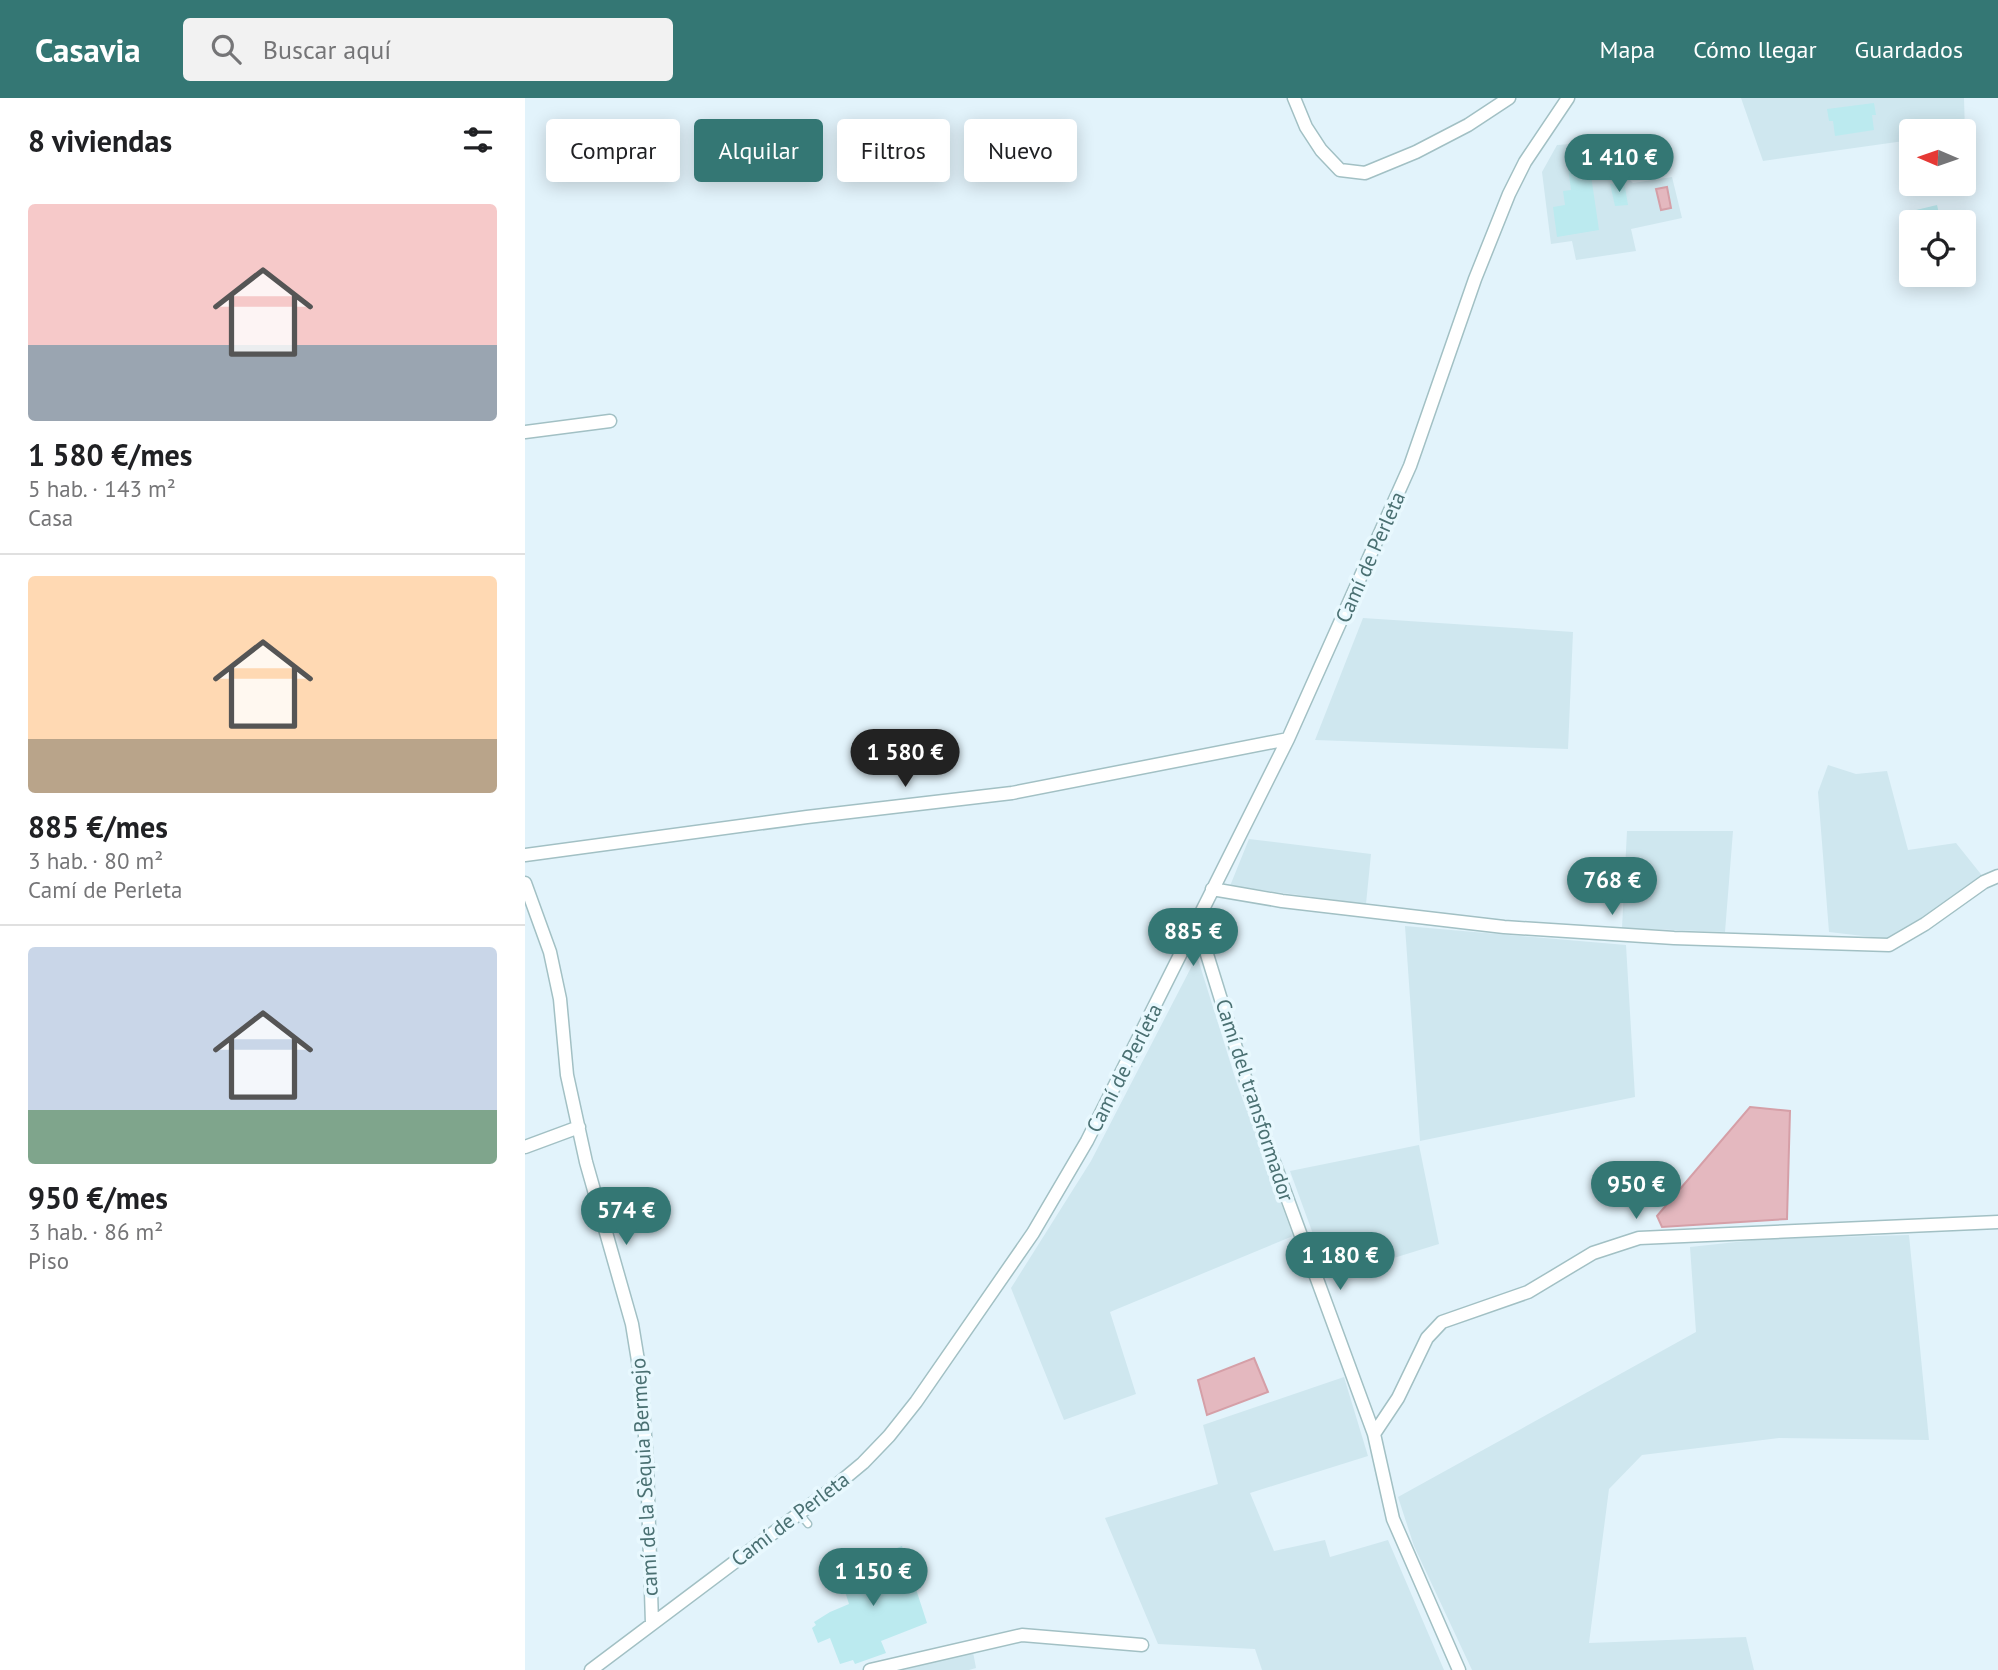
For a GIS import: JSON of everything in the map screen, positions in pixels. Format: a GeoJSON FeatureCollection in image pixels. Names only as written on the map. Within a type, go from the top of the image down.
{"type":"FeatureCollection","features":[{"type":"Feature","properties":{"kind":"street"},"geometry":{"type":"LineString","coordinates":[[1294,98],[1306,127],[1321,150],[1341,170],[1364,173],[1416,152],[1468,125],[1509,98]]}},
{"type":"Feature","properties":{"kind":"street","name":"Camí de Perleta"},"geometry":{"type":"LineString","coordinates":[[591,1670],[863,1462],[889,1436],[960,1342],[1020,1253],[1087,1141],[1288,739],[1410,466],[1475,279],[1509,194],[1525,162],[1568,98]]}},
{"type":"Feature","properties":{"kind":"street"},"geometry":{"type":"LineString","coordinates":[[525,432],[610,421]]}},
{"type":"Feature","properties":{"kind":"street"},"geometry":{"type":"LineString","coordinates":[[525,855],[1012,793],[1288,739]]}},
{"type":"Feature","properties":{"kind":"street"},"geometry":{"type":"LineString","coordinates":[[1212,889],[1282,901],[1503,927],[1889,945],[1925,924],[1984,882],[1998,877]]}},
{"type":"Feature","properties":{"kind":"street","name":"camí de la Sèquia Bermejo"},"geometry":{"type":"LineString","coordinates":[[525,883],[550,952],[559,999],[567,1075],[607,1242],[632,1324],[642,1379],[652,1623]]}},
{"type":"Feature","properties":{"kind":"street","name":"Camí del transformador"},"geometry":{"type":"LineString","coordinates":[[1197,922],[1257,1116],[1374,1434],[1392,1519],[1459,1670]]}},
{"type":"Feature","properties":{"kind":"street"},"geometry":{"type":"LineString","coordinates":[[525,1147],[579,1127]]}},
{"type":"Feature","properties":{"kind":"street"},"geometry":{"type":"LineString","coordinates":[[1374,1434],[1398,1398],[1427,1338],[1442,1322],[1528,1292],[1593,1253],[1639,1238],[1998,1222]]}},
{"type":"Feature","properties":{"kind":"street"},"geometry":{"type":"LineString","coordinates":[[870,1670],[1023,1635],[1142,1645]]}},
{"type":"Feature","properties":{"kind":"lane"},"geometry":{"type":"LineString","coordinates":[[799,1513],[808,1524]]}},
{"type":"Feature","properties":{"kind":"shaded area"},"geometry":{"type":"Polygon","coordinates":[[[1741,98],[1964,98],[1965,119],[1899,119],[1899,142],[1763,161],[1741,98]]]}},
{"type":"Feature","properties":{"kind":"shaded area"},"geometry":{"type":"Polygon","coordinates":[[[1615,141],[1620,170],[1633,183],[1672,177],[1682,218],[1631,229],[1636,251],[1576,260],[1572,241],[1551,244],[1542,172],[1557,145],[1615,141]]]}},
{"type":"Feature","properties":{"kind":"shaded area"},"geometry":{"type":"Polygon","coordinates":[[[1667,187],[1671,208],[1661,210],[1656,189],[1667,187]]]}},
{"type":"Feature","properties":{"kind":"shaded area"},"geometry":{"type":"Polygon","coordinates":[[[1363,618],[1573,632],[1568,749],[1315,740],[1363,618]]]}},
{"type":"Feature","properties":{"kind":"shaded area"},"geometry":{"type":"Polygon","coordinates":[[[1828,765],[1856,774],[1887,771],[1908,850],[1956,843],[1984,878],[1889,939],[1829,932],[1818,792],[1828,765]]]}},
{"type":"Feature","properties":{"kind":"shaded area"},"geometry":{"type":"Polygon","coordinates":[[[1627,831],[1733,831],[1725,932],[1622,928],[1627,831]]]}},
{"type":"Feature","properties":{"kind":"shaded area"},"geometry":{"type":"Polygon","coordinates":[[[1249,839],[1371,854],[1366,904],[1230,886],[1249,839]]]}},
{"type":"Feature","properties":{"kind":"shaded area"},"geometry":{"type":"Polygon","coordinates":[[[1405,926],[1626,945],[1635,1097],[1420,1141],[1405,926]]]}},
{"type":"Feature","properties":{"kind":"shaded area"},"geometry":{"type":"Polygon","coordinates":[[[1197,956],[1237,1084],[1293,1236],[1110,1312],[1136,1394],[1064,1420],[1011,1288],[1091,1161],[1197,956]]]}},
{"type":"Feature","properties":{"kind":"shaded area"},"geometry":{"type":"Polygon","coordinates":[[[1750,1107],[1790,1111],[1787,1219],[1662,1227],[1657,1216],[1750,1107]]]}},
{"type":"Feature","properties":{"kind":"shaded area"},"geometry":{"type":"Polygon","coordinates":[[[1419,1145],[1439,1244],[1329,1278],[1290,1171],[1419,1145]]]}},
{"type":"Feature","properties":{"kind":"shaded area"},"geometry":{"type":"Polygon","coordinates":[[[1909,1235],[1929,1440],[1779,1438],[1642,1455],[1609,1489],[1589,1643],[1746,1637],[1754,1670],[1472,1670],[1414,1546],[1398,1497],[1696,1332],[1690,1247],[1764,1239],[1909,1235]]]}},
{"type":"Feature","properties":{"kind":"shaded area"},"geometry":{"type":"Polygon","coordinates":[[[1254,1358],[1268,1392],[1207,1415],[1198,1380],[1254,1358]]]}},
{"type":"Feature","properties":{"kind":"shaded area"},"geometry":{"type":"Polygon","coordinates":[[[1344,1377],[1368,1456],[1250,1493],[1274,1551],[1325,1540],[1330,1557],[1388,1540],[1444,1670],[1262,1670],[1255,1649],[1158,1644],[1105,1518],[1218,1484],[1203,1425],[1344,1377]]]}},
{"type":"Feature","properties":{"kind":"shaded area"},"geometry":{"type":"Polygon","coordinates":[[[973,1652],[976,1668],[969,1670],[904,1670],[973,1652]]]}},
{"type":"Feature","properties":{"kind":"building"},"geometry":{"type":"Polygon","coordinates":[[[1874,103],[1874,130],[1835,136],[1833,121],[1829,121],[1827,109],[1874,103]]]}},
{"type":"Feature","properties":{"kind":"building"},"geometry":{"type":"Polygon","coordinates":[[[1587,148],[1599,230],[1557,237],[1553,207],[1565,205],[1563,191],[1571,190],[1566,151],[1587,148]]]}},
{"type":"Feature","properties":{"kind":"building"},"geometry":{"type":"Polygon","coordinates":[[[1624,181],[1628,205],[1615,206],[1610,184],[1624,181]]]}},
{"type":"Feature","properties":{"kind":"building"},"geometry":{"type":"Polygon","coordinates":[[[1937,205],[1938,210],[1916,210],[1937,205]]]}},
{"type":"Feature","properties":{"kind":"building"},"geometry":{"type":"Polygon","coordinates":[[[902,1546],[927,1623],[881,1641],[886,1653],[855,1664],[853,1660],[840,1664],[830,1638],[818,1643],[812,1628],[816,1625],[814,1622],[849,1604],[841,1579],[845,1578],[842,1570],[902,1546]]]}}]}
